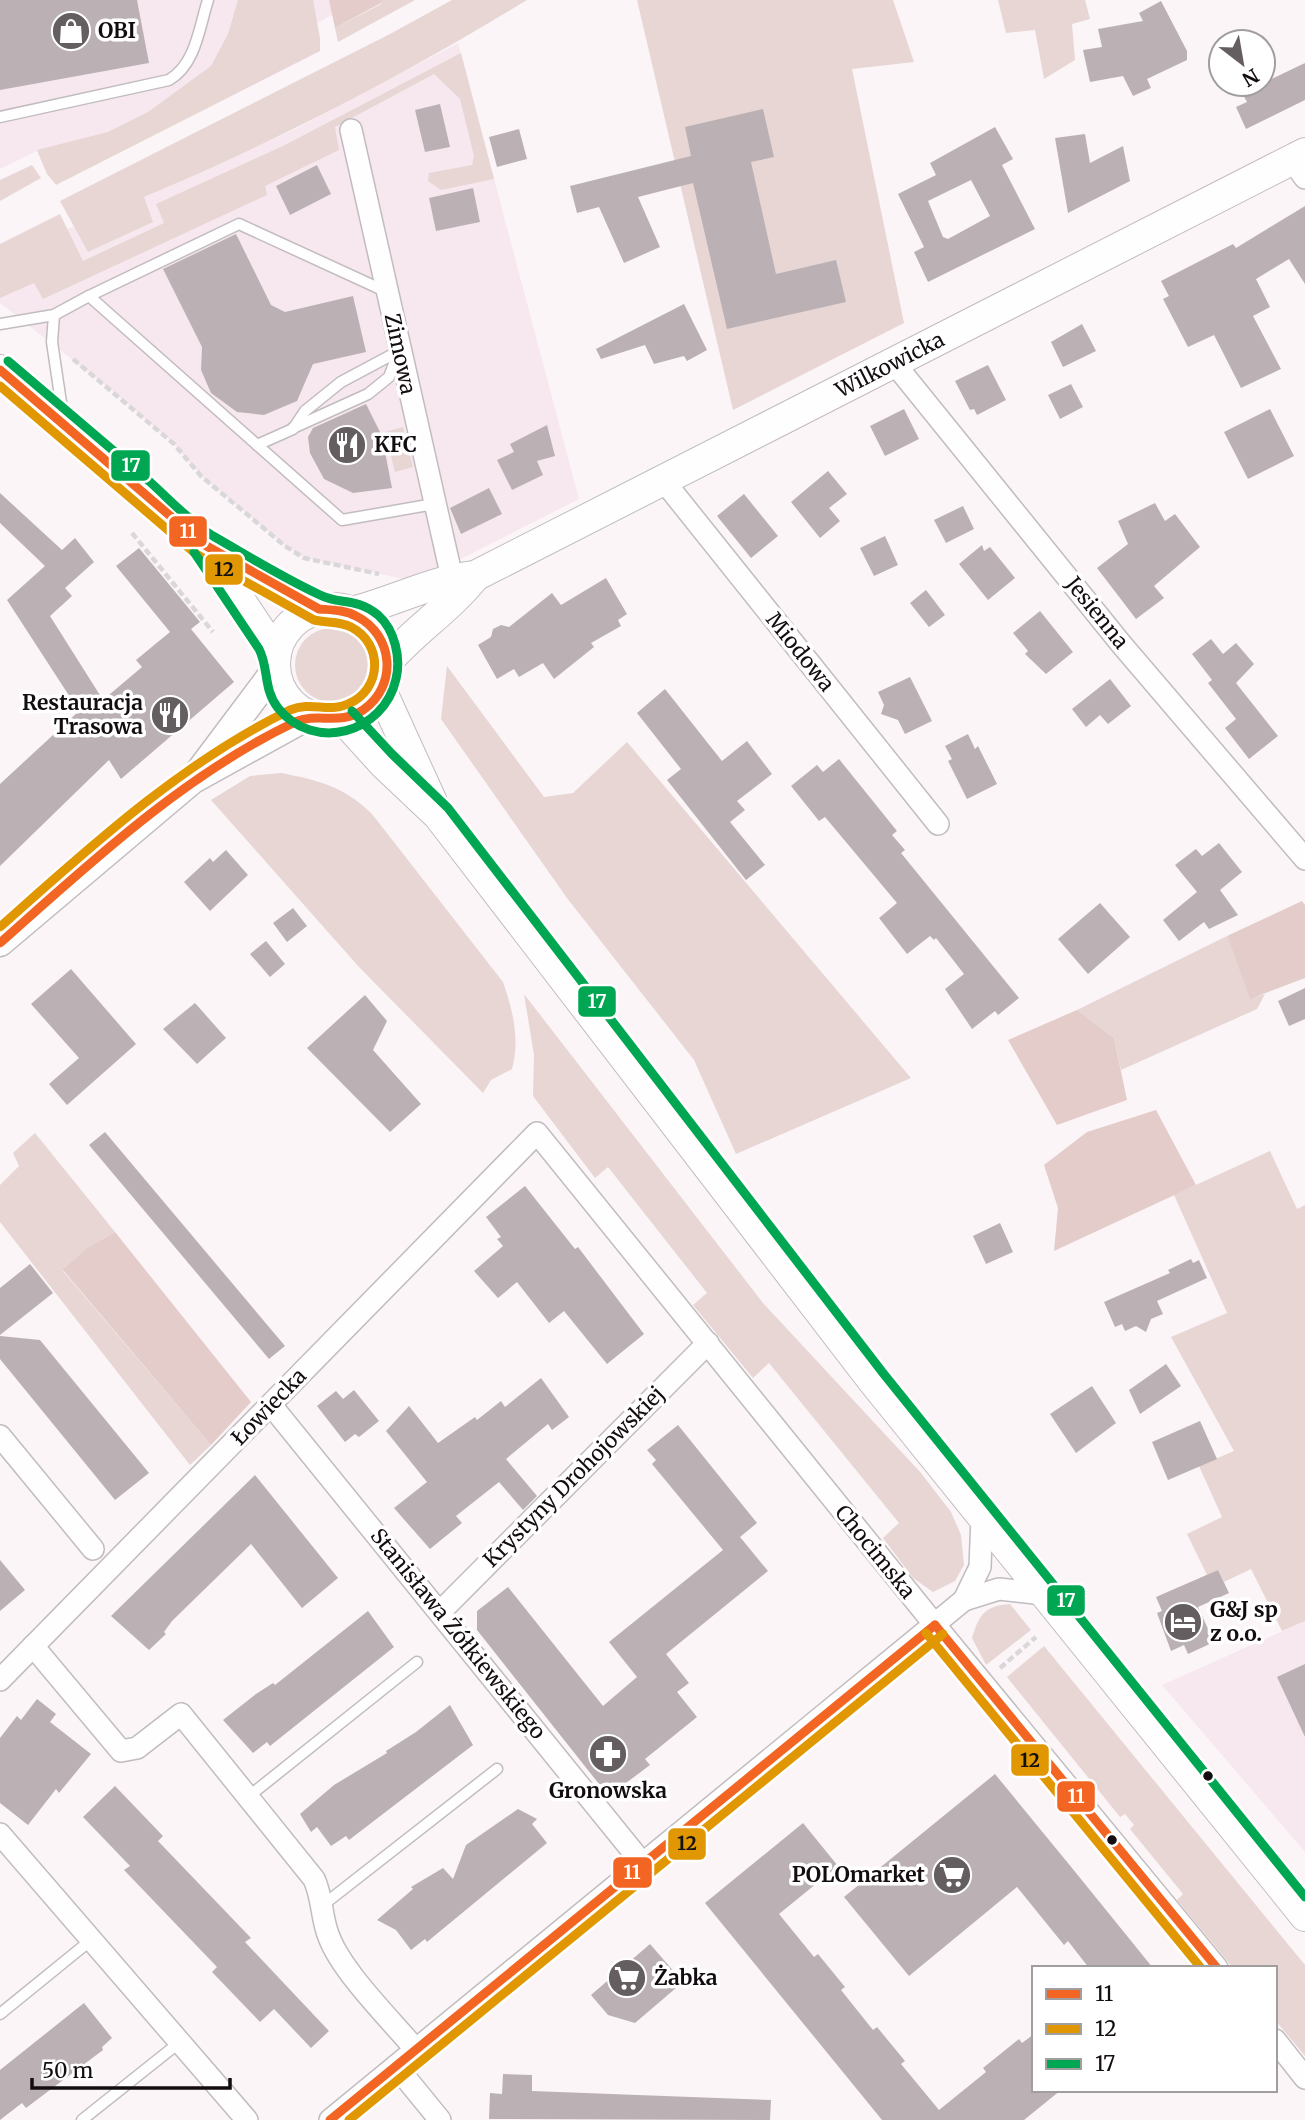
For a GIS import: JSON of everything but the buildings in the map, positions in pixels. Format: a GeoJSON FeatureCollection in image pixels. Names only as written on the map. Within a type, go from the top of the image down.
{"type":"FeatureCollection","features":[{"type":"Feature","properties":{"kind":"main road","name":"Wilkowicka"},"geometry":{"type":"LineString","coordinates":[[352,612],[388,603],[463,577],[1301,163]]}},
{"type":"Feature","properties":{"kind":"main road"},"geometry":{"type":"LineString","coordinates":[[0,370],[203,544],[319,609]]}},
{"type":"Feature","properties":{"kind":"main road"},"geometry":{"type":"LineString","coordinates":[[203,544],[275,662],[278,682],[290,702],[309,716],[343,719],[365,709],[382,690],[388,661],[377,631],[352,612],[336,608],[319,609],[303,615],[291,625],[275,662]]}},
{"type":"Feature","properties":{"kind":"main road","name":"Wilkowicka"},"geometry":{"type":"LineString","coordinates":[[388,661],[410,636],[459,596],[463,577]]}},
{"type":"Feature","properties":{"kind":"main road"},"geometry":{"type":"LineString","coordinates":[[382,690],[438,815]]}},
{"type":"Feature","properties":{"kind":"main road"},"geometry":{"type":"LineString","coordinates":[[343,719],[383,763],[438,815],[822,1316],[1305,1916]]}},
{"type":"Feature","properties":{"kind":"street","name":"Zimowa"},"geometry":{"type":"LineString","coordinates":[[351,130],[434,504],[463,577]]}},
{"type":"Feature","properties":{"kind":"street","name":"Jesienna"},"geometry":{"type":"LineString","coordinates":[[894,363],[1122,645],[1305,859]]}},
{"type":"Feature","properties":{"kind":"street","name":"Miodowa"},"geometry":{"type":"LineString","coordinates":[[663,480],[937,824]]}},
{"type":"Feature","properties":{"kind":"street"},"geometry":{"type":"LineString","coordinates":[[193,780],[275,662]]}},
{"type":"Feature","properties":{"kind":"street"},"geometry":{"type":"LineString","coordinates":[[0,943],[193,780],[309,716]]}},
{"type":"Feature","properties":{"kind":"street","name":"Chocimska"},"geometry":{"type":"LineString","coordinates":[[537,1133],[934,1625],[1215,1966]]}},
{"type":"Feature","properties":{"kind":"street","name":"Łowiecka"},"geometry":{"type":"LineString","coordinates":[[0,1680],[537,1133]]}},
{"type":"Feature","properties":{"kind":"street","name":"Krystyny Drohojowskiej"},"geometry":{"type":"LineString","coordinates":[[441,1611],[708,1343]]}},
{"type":"Feature","properties":{"kind":"street","name":"Stanisława Żółkiewskiego"},"geometry":{"type":"LineString","coordinates":[[271,1405],[441,1611],[643,1864]]}},
{"type":"Feature","properties":{"kind":"street"},"geometry":{"type":"LineString","coordinates":[[0,1436],[93,1549]]}},
{"type":"Feature","properties":{"kind":"street"},"geometry":{"type":"LineString","coordinates":[[964,1600],[980,1567],[982,1518]]}},
{"type":"Feature","properties":{"kind":"street"},"geometry":{"type":"LineString","coordinates":[[330,2120],[964,1600],[999,1589],[1044,1594]]}},
{"type":"Feature","properties":{"kind":"street"},"geometry":{"type":"LineString","coordinates":[[33,1646],[115,1746],[129,1752],[138,1748],[181,1714],[314,1880],[323,1905],[329,1938],[344,1963],[416,2050]]}},
{"type":"Feature","properties":{"kind":"street"},"geometry":{"type":"LineString","coordinates":[[0,1834],[247,2120]]}},
{"type":"Feature","properties":{"kind":"street"},"geometry":{"type":"LineString","coordinates":[[1277,2043],[1305,2078]]}},
{"type":"Feature","properties":{"kind":"street"},"geometry":{"type":"LineString","coordinates":[[396,2066],[440,2120]]}},
{"type":"Feature","properties":{"kind":"lane"},"geometry":{"type":"LineString","coordinates":[[0,117],[169,80],[179,74],[190,59],[208,0]]}},
{"type":"Feature","properties":{"kind":"lane"},"geometry":{"type":"LineString","coordinates":[[0,324],[54,315],[239,224],[387,292]]}},
{"type":"Feature","properties":{"kind":"lane"},"geometry":{"type":"LineString","coordinates":[[89,296],[342,520],[434,504]]}},
{"type":"Feature","properties":{"kind":"lane"},"geometry":{"type":"LineString","coordinates":[[54,315],[52,342],[63,422]]}},
{"type":"Feature","properties":{"kind":"lane"},"geometry":{"type":"LineString","coordinates":[[257,445],[368,394],[389,377],[398,351]]}},
{"type":"Feature","properties":{"kind":"lane"},"geometry":{"type":"LineString","coordinates":[[292,429],[305,411],[341,382],[398,351]]}},
{"type":"Feature","properties":{"kind":"lane"},"geometry":{"type":"LineString","coordinates":[[248,1797],[417,1662]]}},
{"type":"Feature","properties":{"kind":"lane"},"geometry":{"type":"LineString","coordinates":[[323,1905],[497,1769]]}},
{"type":"Feature","properties":{"kind":"lane"},"geometry":{"type":"LineString","coordinates":[[0,2014],[91,1940]]}},
{"type":"Feature","properties":{"kind":"lane"},"geometry":{"type":"LineString","coordinates":[[82,2120],[180,2042]]}},
{"type":"Feature","properties":{"kind":"path"},"geometry":{"type":"LineString","coordinates":[[52,342],[163,435],[201,476],[285,546]]}},
{"type":"Feature","properties":{"kind":"path"},"geometry":{"type":"LineString","coordinates":[[132,533],[213,632]]}},
{"type":"Feature","properties":{"kind":"shaded area"},"geometry":{"type":"Polygon","coordinates":[[[0,0],[359,0],[47,174],[37,151],[0,169],[0,0]]]}},
{"type":"Feature","properties":{"kind":"shaded area"},"geometry":{"type":"Polygon","coordinates":[[[238,0],[313,0],[320,51],[56,185],[47,174],[37,150],[108,132],[148,112],[211,66],[228,34],[238,0]]]}},
{"type":"Feature","properties":{"kind":"shaded area"},"geometry":{"type":"Polygon","coordinates":[[[329,0],[381,0],[381,3],[335,28],[329,0]]]}},
{"type":"Feature","properties":{"kind":"shaded area"},"geometry":{"type":"Polygon","coordinates":[[[381,0],[415,0],[338,42],[335,28],[381,4],[381,0]]]}},
{"type":"Feature","properties":{"kind":"shaded area"},"geometry":{"type":"Polygon","coordinates":[[[452,0],[527,0],[340,106],[144,197],[153,222],[88,252],[60,201],[452,0]]]}},
{"type":"Feature","properties":{"kind":"shaded area"},"geometry":{"type":"Polygon","coordinates":[[[637,0],[893,0],[914,62],[852,69],[904,323],[733,410],[637,0]]]}},
{"type":"Feature","properties":{"kind":"shaded area"},"geometry":{"type":"Polygon","coordinates":[[[998,0],[1085,0],[1090,19],[1072,24],[1075,60],[1044,79],[1035,30],[1006,33],[998,0]]]}},
{"type":"Feature","properties":{"kind":"shaded area"},"geometry":{"type":"Polygon","coordinates":[[[458,43],[579,499],[449,565],[409,580],[304,558],[285,546],[201,476],[174,444],[112,391],[0,303],[0,257],[177,183],[293,130],[458,43]]]}},
{"type":"Feature","properties":{"kind":"shaded area"},"geometry":{"type":"Polygon","coordinates":[[[461,53],[494,179],[441,190],[428,181],[429,173],[472,165],[474,156],[460,99],[434,74],[335,127],[339,150],[265,186],[267,195],[43,299],[34,283],[0,298],[0,244],[60,214],[83,261],[164,223],[156,204],[283,146],[461,53]]]}},
{"type":"Feature","properties":{"kind":"shaded area"},"geometry":{"type":"Polygon","coordinates":[[[32,165],[41,178],[0,201],[0,180],[32,165]]]}},
{"type":"Feature","properties":{"kind":"shaded area"},"geometry":{"type":"Polygon","coordinates":[[[403,427],[413,467],[395,472],[385,432],[403,427]]]}},
{"type":"Feature","properties":{"kind":"shaded area"},"geometry":{"type":"Polygon","coordinates":[[[332,628],[346,631],[358,639],[366,651],[369,665],[366,679],[358,691],[346,699],[332,702],[318,699],[306,691],[298,679],[295,665],[298,651],[306,639],[318,631],[332,628]]]}},
{"type":"Feature","properties":{"kind":"shaded area"},"geometry":{"type":"Polygon","coordinates":[[[447,666],[544,797],[573,793],[627,742],[911,1078],[736,1154],[694,1060],[567,898],[441,719],[447,666]]]}},
{"type":"Feature","properties":{"kind":"shaded area"},"geometry":{"type":"Polygon","coordinates":[[[281,773],[330,786],[352,797],[372,814],[503,982],[514,1025],[514,1058],[512,1069],[491,1080],[483,1093],[359,967],[211,800],[250,776],[281,773]]]}},
{"type":"Feature","properties":{"kind":"shaded area"},"geometry":{"type":"Polygon","coordinates":[[[1302,901],[1305,905],[1305,978],[1250,999],[1227,936],[1302,901]]]}},
{"type":"Feature","properties":{"kind":"shaded area"},"geometry":{"type":"Polygon","coordinates":[[[1227,936],[1250,998],[1265,994],[1257,1009],[1121,1070],[1114,1038],[1077,1010],[1227,936]]]}},
{"type":"Feature","properties":{"kind":"shaded area"},"geometry":{"type":"Polygon","coordinates":[[[524,994],[763,1303],[921,1473],[951,1512],[961,1535],[964,1565],[955,1581],[933,1592],[913,1578],[883,1538],[899,1523],[769,1363],[753,1378],[693,1305],[707,1293],[608,1167],[595,1178],[533,1096],[534,1055],[524,994]]]}},
{"type":"Feature","properties":{"kind":"shaded area"},"geometry":{"type":"Polygon","coordinates":[[[1077,1010],[1114,1038],[1127,1100],[1057,1125],[1008,1040],[1077,1010]]]}},
{"type":"Feature","properties":{"kind":"shaded area"},"geometry":{"type":"Polygon","coordinates":[[[1156,1110],[1196,1185],[1054,1251],[1058,1208],[1044,1165],[1087,1132],[1156,1110]]]}},
{"type":"Feature","properties":{"kind":"shaded area"},"geometry":{"type":"Polygon","coordinates":[[[35,1133],[115,1232],[87,1248],[63,1271],[211,1445],[190,1465],[0,1222],[0,1185],[19,1166],[13,1153],[35,1133]]]}},
{"type":"Feature","properties":{"kind":"shaded area"},"geometry":{"type":"Polygon","coordinates":[[[1270,1151],[1297,1209],[1305,1205],[1305,1621],[1282,1631],[1251,1569],[1224,1582],[1218,1570],[1207,1575],[1187,1534],[1222,1517],[1199,1466],[1234,1451],[1171,1337],[1227,1313],[1174,1195],[1270,1151]]]}},
{"type":"Feature","properties":{"kind":"shaded area"},"geometry":{"type":"Polygon","coordinates":[[[115,1232],[251,1402],[211,1445],[63,1270],[87,1248],[115,1232]]]}},
{"type":"Feature","properties":{"kind":"shaded area"},"geometry":{"type":"Polygon","coordinates":[[[1010,1604],[1031,1630],[986,1665],[972,1638],[975,1630],[981,1617],[989,1609],[1010,1604]]]}},
{"type":"Feature","properties":{"kind":"shaded area"},"geometry":{"type":"Polygon","coordinates":[[[1305,1621],[1305,1852],[1162,1685],[1305,1621]]]}},
{"type":"Feature","properties":{"kind":"shaded area"},"geometry":{"type":"Polygon","coordinates":[[[1044,1646],[1305,1965],[1305,2056],[1277,2022],[1277,1966],[1231,1966],[1177,1900],[1183,1894],[1130,1829],[1134,1825],[1125,1814],[1120,1817],[1007,1677],[1044,1646]]]}},
{"type":"Feature","properties":{"kind":"transit line","name":"17"},"geometry":{"type":"LineString","coordinates":[[8,361],[204,530],[306,588],[327,598],[355,603],[378,615],[389,628],[398,662],[396,679],[389,698],[378,713],[363,724],[346,731],[328,733],[310,730],[293,722],[273,701],[259,649],[194,552]]}},
{"type":"Feature","properties":{"kind":"transit line","name":"11"},"geometry":{"type":"LineString","coordinates":[[0,370],[203,544],[319,609],[347,613],[369,625],[378,635],[387,661],[382,688],[363,710],[346,717],[312,718],[295,722],[215,767],[104,851],[0,943]]}},
{"type":"Feature","properties":{"kind":"transit line","name":"12"},"geometry":{"type":"LineString","coordinates":[[0,386],[196,554],[314,620],[346,625],[362,635],[374,655],[375,667],[367,688],[348,704],[290,710],[211,755],[138,808],[0,927]]}},
{"type":"Feature","properties":{"kind":"transit line","name":"17"},"geometry":{"type":"LineString","coordinates":[[352,711],[448,808],[883,1373],[1305,1897]]}},
{"type":"Feature","properties":{"kind":"transit line","name":"11"},"geometry":{"type":"LineString","coordinates":[[935,1625],[1215,1966]]}},
{"type":"Feature","properties":{"kind":"transit line","name":"11"},"geometry":{"type":"LineString","coordinates":[[330,2120],[935,1625]]}},
{"type":"Feature","properties":{"kind":"transit line","name":"12"},"geometry":{"type":"LineString","coordinates":[[926,1633],[1199,1966]]}},
{"type":"Feature","properties":{"kind":"transit line","name":"12"},"geometry":{"type":"LineString","coordinates":[[349,2120],[943,1634]]}},
{"type":"Feature","properties":{"kind":"place","name":"OBI"},"geometry":{"type":"Point","coordinates":[71,31]}},
{"type":"Feature","properties":{"kind":"place","name":"KFC"},"geometry":{"type":"Point","coordinates":[347,445]}},
{"type":"Feature","properties":{"kind":"place","name":"Restauracja Trasowa"},"geometry":{"type":"Point","coordinates":[170,715]}},
{"type":"Feature","properties":{"kind":"place","name":"G&J sp z o.o."},"geometry":{"type":"Point","coordinates":[1183,1622]}},
{"type":"Feature","properties":{"kind":"place","name":"Gronowska"},"geometry":{"type":"Point","coordinates":[608,1754]}},
{"type":"Feature","properties":{"kind":"place","name":"POLOmarket"},"geometry":{"type":"Point","coordinates":[952,1875]}},
{"type":"Feature","properties":{"kind":"place","name":"Żabka"},"geometry":{"type":"Point","coordinates":[627,1978]}}]}
